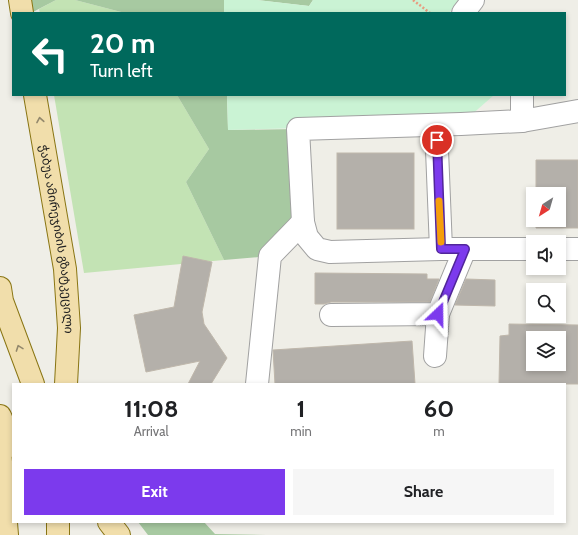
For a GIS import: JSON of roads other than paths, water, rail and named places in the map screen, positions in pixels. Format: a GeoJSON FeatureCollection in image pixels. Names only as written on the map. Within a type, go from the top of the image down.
{"type":"FeatureCollection","features":[{"type":"Feature","properties":{"kind":"main road"},"geometry":{"type":"LineString","coordinates":[[20,0],[22,12]]}},
{"type":"Feature","properties":{"kind":"main road","name":"ჭაბუა ამირეჯიბის გზატკეცილი"},"geometry":{"type":"LineString","coordinates":[[35,96],[65,269],[69,328],[66,383]]}},
{"type":"Feature","properties":{"kind":"main road"},"geometry":{"type":"LineString","coordinates":[[0,288],[2,300],[33,383]]}},
{"type":"Feature","properties":{"kind":"main road"},"geometry":{"type":"LineString","coordinates":[[0,416],[12,444]]}},
{"type":"Feature","properties":{"kind":"main road"},"geometry":{"type":"LineString","coordinates":[[0,450],[7,535]]}},
{"type":"Feature","properties":{"kind":"main road"},"geometry":{"type":"LineString","coordinates":[[57,523],[58,535]]}},
{"type":"Feature","properties":{"kind":"main road"},"geometry":{"type":"LineString","coordinates":[[58,523],[64,535]]}},
{"type":"Feature","properties":{"kind":"main road"},"geometry":{"type":"LineString","coordinates":[[110,523],[119,535]]}},
{"type":"Feature","properties":{"kind":"street"},"geometry":{"type":"LineString","coordinates":[[464,12],[473,0]]}},
{"type":"Feature","properties":{"kind":"street"},"geometry":{"type":"LineString","coordinates":[[522,96],[522,121]]}},
{"type":"Feature","properties":{"kind":"street"},"geometry":{"type":"LineString","coordinates":[[526,249],[441,249],[330,252],[317,249],[307,237],[303,222],[298,129],[522,121],[578,111]]}},
{"type":"Feature","properties":{"kind":"street"},"geometry":{"type":"LineString","coordinates":[[436,125],[441,249]]}},
{"type":"Feature","properties":{"kind":"street"},"geometry":{"type":"LineString","coordinates":[[258,383],[270,256],[303,222]]}},
{"type":"Feature","properties":{"kind":"street"},"geometry":{"type":"LineString","coordinates":[[435,356],[438,314],[465,249]]}},
{"type":"Feature","properties":{"kind":"street"},"geometry":{"type":"LineString","coordinates":[[566,249],[578,249]]}},
{"type":"Feature","properties":{"kind":"street"},"geometry":{"type":"LineString","coordinates":[[331,315],[438,314]]}}]}
